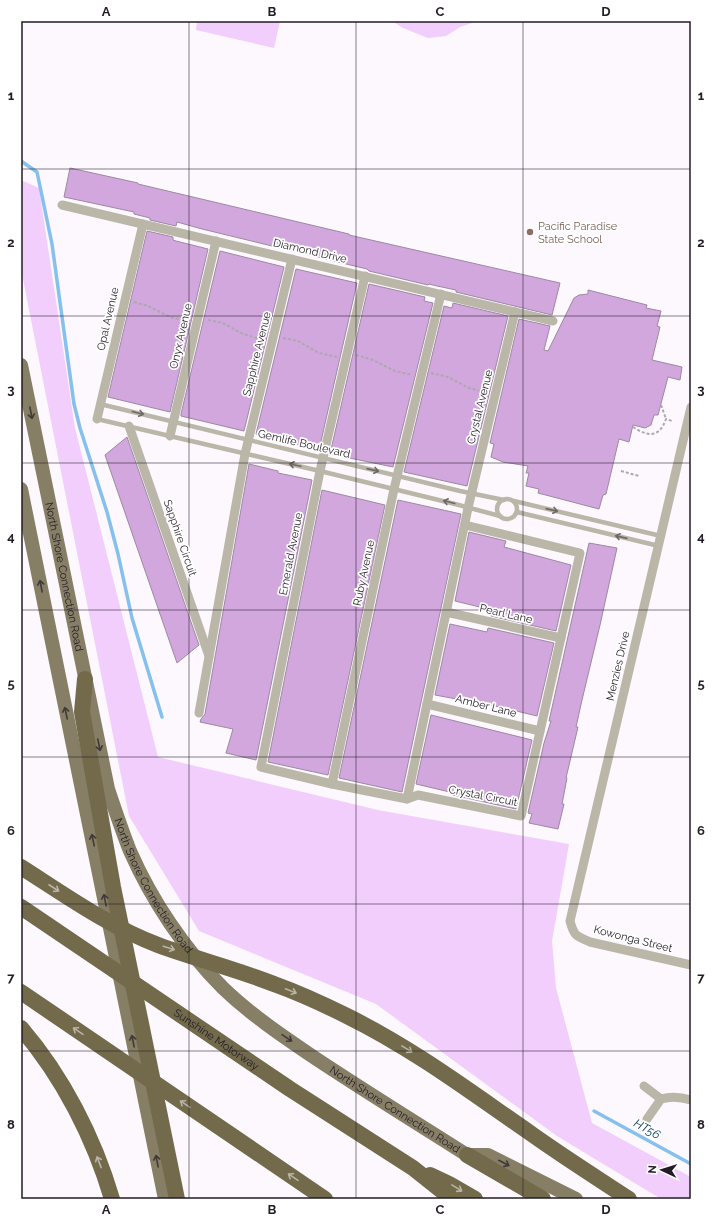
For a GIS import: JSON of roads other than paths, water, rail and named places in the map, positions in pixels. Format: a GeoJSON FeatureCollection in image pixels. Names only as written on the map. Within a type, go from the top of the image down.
{"type":"FeatureCollection","features":[{"type":"Feature","properties":{"kind":"highway"},"geometry":{"type":"LineString","coordinates":[[85,679],[82,712],[107,883],[153,1111],[177,1199]]}},
{"type":"Feature","properties":{"kind":"highway"},"geometry":{"type":"LineString","coordinates":[[21,867],[97,916],[132,934],[158,945],[273,983],[348,1016],[395,1041],[429,1062],[535,1137],[629,1199]]}},
{"type":"Feature","properties":{"kind":"highway","name":"Sunshine Motorway"},"geometry":{"type":"LineString","coordinates":[[21,907],[290,1089],[414,1168],[452,1199]]}},
{"type":"Feature","properties":{"kind":"highway"},"geometry":{"type":"LineString","coordinates":[[21,992],[325,1199]]}},
{"type":"Feature","properties":{"kind":"highway"},"geometry":{"type":"LineString","coordinates":[[21,1028],[53,1072],[77,1113],[98,1157],[112,1199]]}},
{"type":"Feature","properties":{"kind":"highway"},"geometry":{"type":"LineString","coordinates":[[467,1155],[543,1199]]}},
{"type":"Feature","properties":{"kind":"highway","name":"Sunshine Motorway"},"geometry":{"type":"LineString","coordinates":[[414,1168],[449,1184],[475,1199]]}},
{"type":"Feature","properties":{"kind":"main road","name":"North Shore Connection Road"},"geometry":{"type":"LineString","coordinates":[[21,365],[108,789],[122,830],[142,874],[156,900],[203,966],[224,988],[266,1024],[348,1080],[467,1155],[488,1155],[576,1199]]}},
{"type":"Feature","properties":{"kind":"main road"},"geometry":{"type":"LineString","coordinates":[[21,489],[107,883]]}},
{"type":"Feature","properties":{"kind":"main road"},"geometry":{"type":"LineString","coordinates":[[153,1111],[165,1199]]}},
{"type":"Feature","properties":{"kind":"street","name":"Diamond Drive"},"geometry":{"type":"LineString","coordinates":[[62,205],[553,321]]}},
{"type":"Feature","properties":{"kind":"street","name":"Opal Avenue"},"geometry":{"type":"LineString","coordinates":[[97,419],[143,224]]}},
{"type":"Feature","properties":{"kind":"street","name":"Onyx Avenue"},"geometry":{"type":"LineString","coordinates":[[170,436],[216,241]]}},
{"type":"Feature","properties":{"kind":"street","name":"Sapphire Avenue"},"geometry":{"type":"LineString","coordinates":[[245,454],[292,259]]}},
{"type":"Feature","properties":{"kind":"street","name":"Emerald Avenue"},"geometry":{"type":"LineString","coordinates":[[332,784],[261,767],[322,458],[365,276]]}},
{"type":"Feature","properties":{"kind":"street","name":"Ruby Avenue"},"geometry":{"type":"LineString","coordinates":[[332,784],[394,489],[441,294]]}},
{"type":"Feature","properties":{"kind":"street","name":"Crystal Avenue"},"geometry":{"type":"LineString","coordinates":[[468,508],[515,312]]}},
{"type":"Feature","properties":{"kind":"street","name":"Menzies Drive"},"geometry":{"type":"LineString","coordinates":[[572,931],[570,921],[691,407]]}},
{"type":"Feature","properties":{"kind":"street","name":"Sapphire Circuit"},"geometry":{"type":"LineString","coordinates":[[129,426],[209,657]]}},
{"type":"Feature","properties":{"kind":"street","name":"Sapphire Circuit"},"geometry":{"type":"LineString","coordinates":[[199,713],[245,454]]}},
{"type":"Feature","properties":{"kind":"street"},"geometry":{"type":"LineString","coordinates":[[332,784],[407,799],[468,508]]}},
{"type":"Feature","properties":{"kind":"street","name":"Crystal Circuit"},"geometry":{"type":"LineString","coordinates":[[407,799],[418,795],[521,816],[580,553],[465,525]]}},
{"type":"Feature","properties":{"kind":"street","name":"Pearl Lane"},"geometry":{"type":"LineString","coordinates":[[446,612],[561,638]]}},
{"type":"Feature","properties":{"kind":"street","name":"Amber Lane"},"geometry":{"type":"LineString","coordinates":[[427,704],[540,732]]}},
{"type":"Feature","properties":{"kind":"street","name":"Kowonga Street"},"geometry":{"type":"LineString","coordinates":[[572,931],[578,937],[590,942],[691,965]]}},
{"type":"Feature","properties":{"kind":"street"},"geometry":{"type":"LineString","coordinates":[[644,1086],[661,1099]]}},
{"type":"Feature","properties":{"kind":"street"},"geometry":{"type":"LineString","coordinates":[[647,1119],[661,1099],[667,1097],[681,1097],[691,1100]]}},
{"type":"Feature","properties":{"kind":"lane","name":"Gemlife Boulevard"},"geometry":{"type":"LineString","coordinates":[[100,404],[397,476],[504,500]]}},
{"type":"Feature","properties":{"kind":"lane","name":"Gemlife Boulevard"},"geometry":{"type":"LineString","coordinates":[[97,419],[320,471],[500,516]]}},
{"type":"Feature","properties":{"kind":"lane"},"geometry":{"type":"LineString","coordinates":[[514,501],[517,507],[515,516],[509,519],[502,518],[497,507],[501,501],[510,500],[514,501],[660,541]]}},
{"type":"Feature","properties":{"kind":"lane"},"geometry":{"type":"LineString","coordinates":[[517,512],[660,541]]}},
{"type":"Feature","properties":{"kind":"waterway"},"geometry":{"type":"LineString","coordinates":[[21,161],[37,172],[52,244],[74,404],[80,428],[107,512],[132,618],[162,717]]}},
{"type":"Feature","properties":{"kind":"waterway","name":"HT56"},"geometry":{"type":"LineString","coordinates":[[594,1111],[691,1164]]}},
{"type":"Feature","properties":{"kind":"place","name":"Pacific Paradise State School"},"geometry":{"type":"Point","coordinates":[530,232]}}]}
